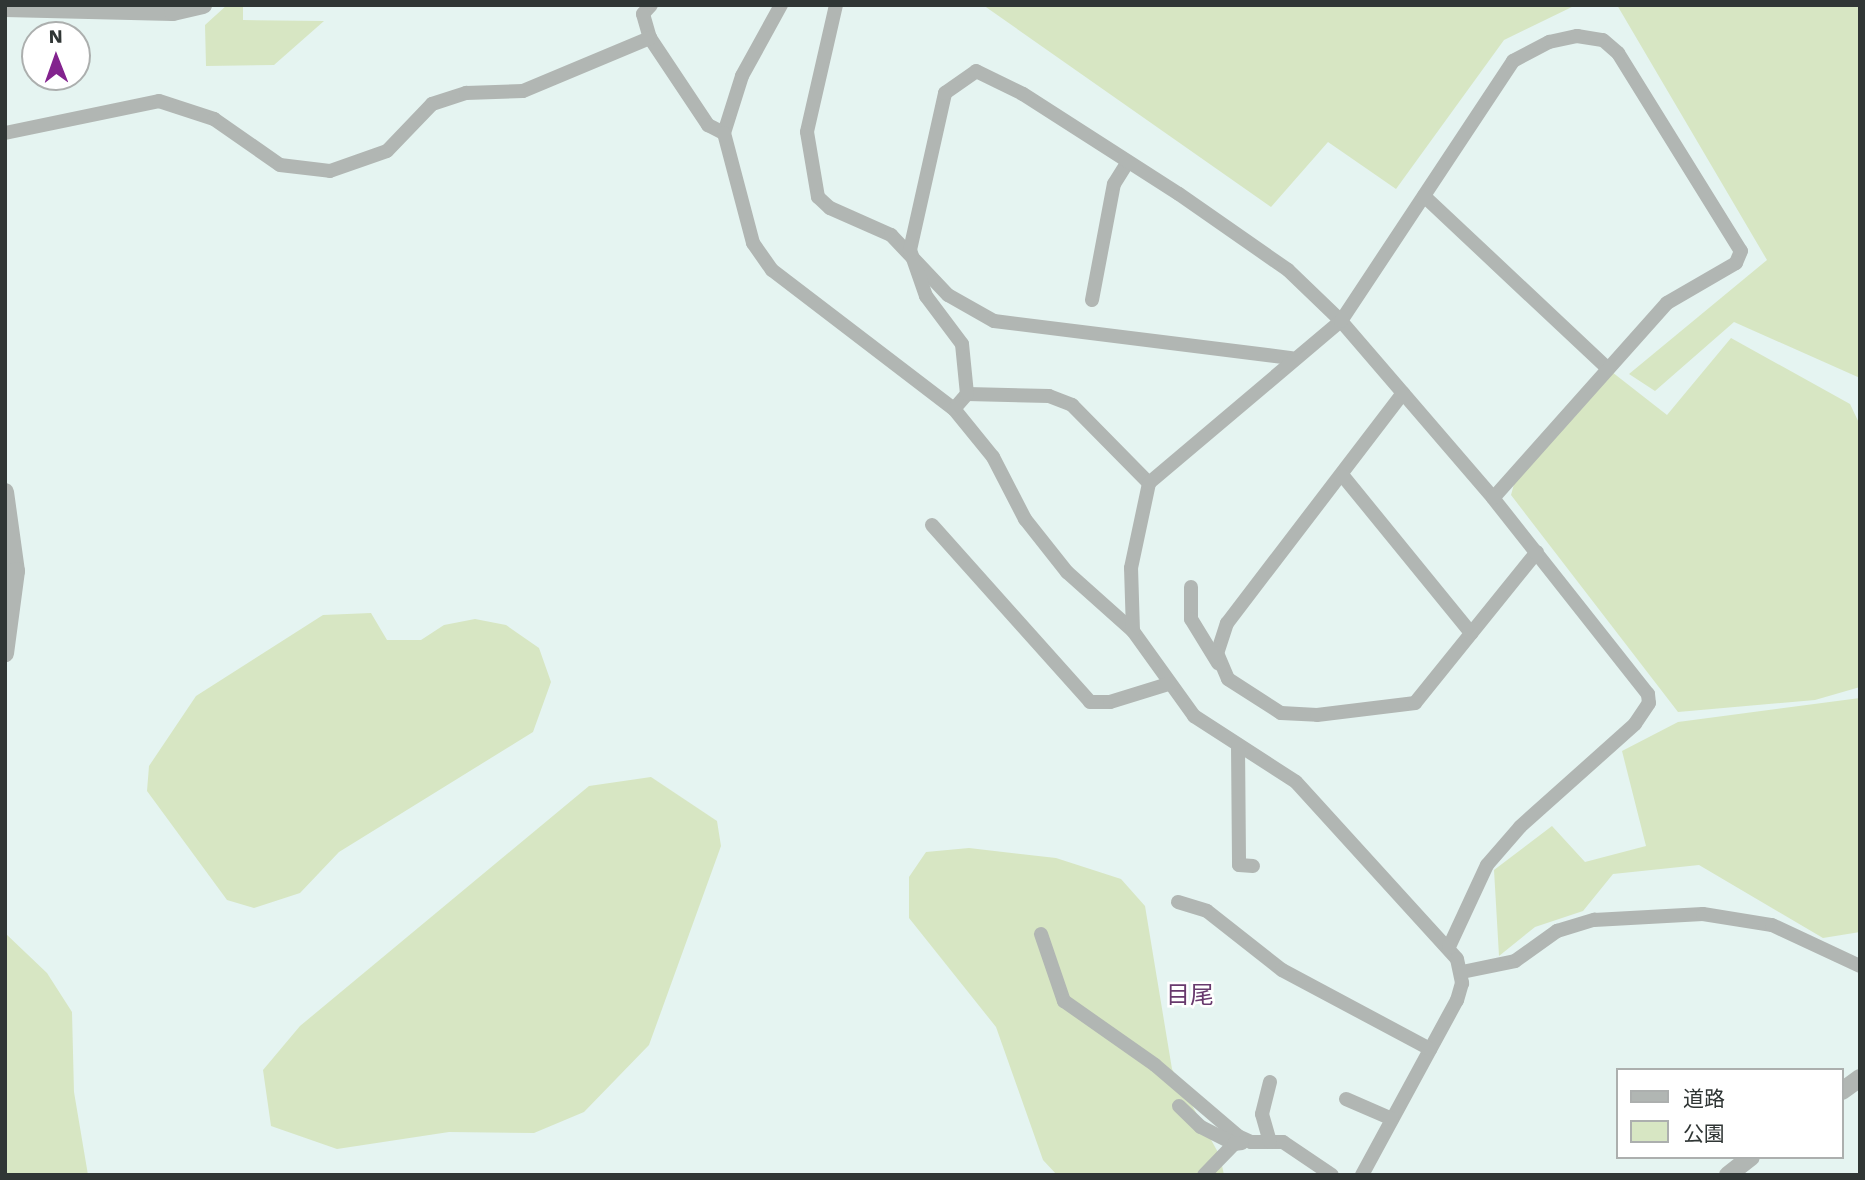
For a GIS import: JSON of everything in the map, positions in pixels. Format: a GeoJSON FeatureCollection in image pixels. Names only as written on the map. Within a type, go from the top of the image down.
{"type":"FeatureCollection","features":[{"type":"Feature","properties":{"kind":"street"},"geometry":{"type":"LineString","coordinates":[[5,8],[134,8],[189,12],[203,5]]}},
{"type":"Feature","properties":{"kind":"street"},"geometry":{"type":"LineString","coordinates":[[651,5],[643,14],[650,38],[708,125],[724,134]]}},
{"type":"Feature","properties":{"kind":"street"},"geometry":{"type":"LineString","coordinates":[[781,5],[742,76],[724,134],[753,243],[772,270],[954,409],[993,457],[1026,519],[1067,572],[1133,631],[1168,684],[1194,716],[1296,782],[1449,947],[1462,972],[1457,1000],[1362,1175]]}},
{"type":"Feature","properties":{"kind":"street"},"geometry":{"type":"LineString","coordinates":[[835,5],[807,132],[818,197],[910,250],[948,295],[994,321],[1292,358]]}},
{"type":"Feature","properties":{"kind":"street"},"geometry":{"type":"LineString","coordinates":[[1133,631],[1131,568],[1149,483],[1292,358],[1341,320],[1513,61],[1549,42],[1577,36],[1603,40],[1618,53],[1741,251],[1736,263],[1667,303],[1605,366],[1493,498]]}},
{"type":"Feature","properties":{"kind":"street"},"geometry":{"type":"LineString","coordinates":[[5,133],[159,101],[214,119],[280,165],[330,171],[387,150],[432,104],[466,93],[523,91],[650,38]]}},
{"type":"Feature","properties":{"kind":"street"},"geometry":{"type":"LineString","coordinates":[[954,409],[967,394],[962,344],[926,296],[910,250],[945,93],[976,71],[1023,94],[1288,270],[1341,320],[1537,552],[1643,684],[1649,703],[1635,724],[1520,827],[1487,865],[1449,947]]}},
{"type":"Feature","properties":{"kind":"street"},"geometry":{"type":"LineString","coordinates":[[1092,300],[1114,184],[1128,162]]}},
{"type":"Feature","properties":{"kind":"street"},"geometry":{"type":"LineString","coordinates":[[1424,196],[1605,366]]}},
{"type":"Feature","properties":{"kind":"street"},"geometry":{"type":"LineString","coordinates":[[1218,663],[1218,642],[1227,623],[1343,476],[1403,393]]}},
{"type":"Feature","properties":{"kind":"street"},"geometry":{"type":"LineString","coordinates":[[967,394],[1049,396],[1072,405],[1149,483]]}},
{"type":"Feature","properties":{"kind":"street"},"geometry":{"type":"LineString","coordinates":[[1343,476],[1471,634]]}},
{"type":"Feature","properties":{"kind":"street"},"geometry":{"type":"LineString","coordinates":[[5,492],[16,571],[5,653]]}},
{"type":"Feature","properties":{"kind":"street"},"geometry":{"type":"LineString","coordinates":[[932,525],[1090,702],[1110,702],[1168,684]]}},
{"type":"Feature","properties":{"kind":"street"},"geometry":{"type":"LineString","coordinates":[[1191,587],[1191,619],[1218,663],[1240,690],[1281,713],[1402,707],[1415,703],[1537,552]]}},
{"type":"Feature","properties":{"kind":"street"},"geometry":{"type":"LineString","coordinates":[[1238,746],[1239,865],[1253,866]]}},
{"type":"Feature","properties":{"kind":"street"},"geometry":{"type":"LineString","coordinates":[[1178,902],[1208,911],[1282,971],[1430,1049]]}},
{"type":"Feature","properties":{"kind":"street"},"geometry":{"type":"LineString","coordinates":[[1462,972],[1515,961],[1557,931],[1594,920],[1703,914],[1772,925],[1860,966]]}},
{"type":"Feature","properties":{"kind":"street"},"geometry":{"type":"LineString","coordinates":[[1041,934],[1064,1001],[1251,1142]]}},
{"type":"Feature","properties":{"kind":"street"},"geometry":{"type":"LineString","coordinates":[[1844,1090],[1860,1078]]}},
{"type":"Feature","properties":{"kind":"street"},"geometry":{"type":"LineString","coordinates":[[1270,1082],[1262,1114],[1270,1142]]}},
{"type":"Feature","properties":{"kind":"street"},"geometry":{"type":"LineString","coordinates":[[1346,1099],[1392,1119]]}},
{"type":"Feature","properties":{"kind":"street"},"geometry":{"type":"LineString","coordinates":[[1180,1106],[1201,1127],[1234,1144],[1283,1142],[1332,1175]]}},
{"type":"Feature","properties":{"kind":"street"},"geometry":{"type":"LineString","coordinates":[[1204,1175],[1234,1144]]}},
{"type":"Feature","properties":{"kind":"street"},"geometry":{"type":"LineString","coordinates":[[1728,1175],[1748,1159]]}},
{"type":"Feature","properties":{"kind":"green space"},"geometry":{"type":"Polygon","coordinates":[[[227,5],[243,5],[243,20],[324,21],[274,65],[206,66],[205,25],[227,5]]]}},
{"type":"Feature","properties":{"kind":"green space"},"geometry":{"type":"Polygon","coordinates":[[[983,5],[1576,5],[1504,40],[1396,189],[1328,142],[1271,207],[983,5]]]}},
{"type":"Feature","properties":{"kind":"green space"},"geometry":{"type":"Polygon","coordinates":[[[1617,5],[1860,5],[1860,378],[1734,322],[1655,391],[1629,374],[1767,260],[1617,5]]]}},
{"type":"Feature","properties":{"kind":"green space"},"geometry":{"type":"Polygon","coordinates":[[[1731,338],[1850,404],[1860,425],[1860,687],[1815,700],[1678,712],[1511,495],[1514,484],[1612,372],[1667,415],[1731,338]]]}},
{"type":"Feature","properties":{"kind":"green space"},"geometry":{"type":"Polygon","coordinates":[[[371,613],[387,640],[421,640],[444,625],[475,619],[506,625],[539,648],[551,682],[533,732],[339,852],[300,893],[254,908],[227,900],[147,791],[149,766],[196,696],[323,615],[371,613]]]}},
{"type":"Feature","properties":{"kind":"green space"},"geometry":{"type":"Polygon","coordinates":[[[1860,698],[1860,932],[1823,938],[1699,865],[1613,874],[1583,911],[1535,927],[1499,956],[1494,870],[1552,826],[1585,862],[1646,846],[1622,751],[1678,722],[1860,698]]]}},
{"type":"Feature","properties":{"kind":"green space"},"geometry":{"type":"Polygon","coordinates":[[[651,777],[717,821],[721,846],[649,1045],[584,1112],[534,1133],[449,1132],[337,1149],[271,1126],[263,1070],[300,1026],[589,786],[651,777]]]}},
{"type":"Feature","properties":{"kind":"green space"},"geometry":{"type":"Polygon","coordinates":[[[969,848],[1056,858],[1121,879],[1145,906],[1172,1069],[1220,1156],[1224,1175],[1057,1175],[1043,1160],[996,1027],[909,918],[909,877],[926,852],[969,848]]]}},
{"type":"Feature","properties":{"kind":"green space"},"geometry":{"type":"Polygon","coordinates":[[[5,933],[47,973],[72,1012],[74,1092],[88,1175],[5,1175],[5,933]]]}},
{"type":"Feature","properties":{"kind":"district","name":"目尾"},"geometry":{"type":"Point","coordinates":[1190,996]}}]}
